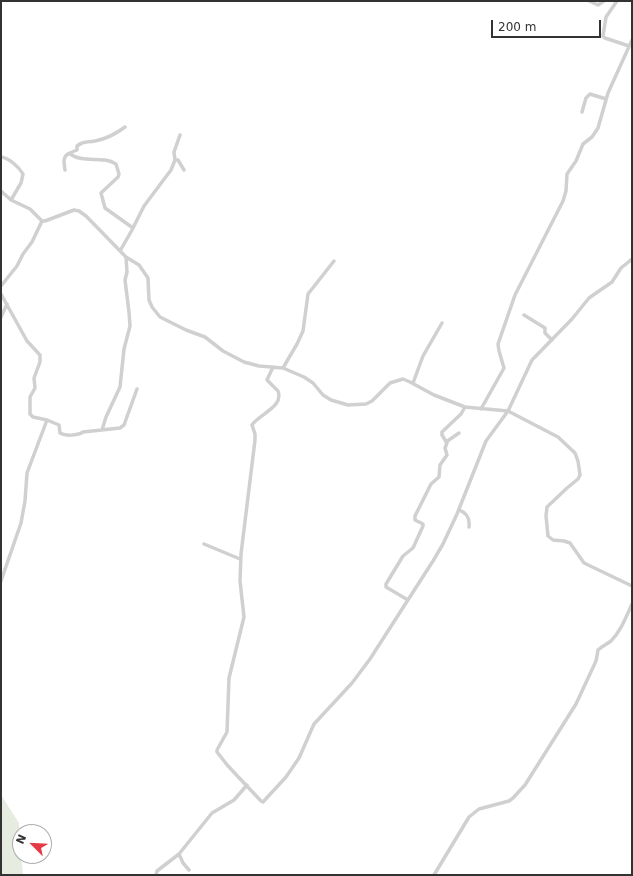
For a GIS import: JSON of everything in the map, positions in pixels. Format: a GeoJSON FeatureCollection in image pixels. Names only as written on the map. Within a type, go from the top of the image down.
{"type":"FeatureCollection","features":[{"type":"Feature","properties":{"kind":"street"},"geometry":{"type":"LineString","coordinates":[[590,1],[599,5],[604,1]]}},
{"type":"Feature","properties":{"kind":"street"},"geometry":{"type":"LineString","coordinates":[[616,1],[606,17],[603,36],[604,38],[629,46]]}},
{"type":"Feature","properties":{"kind":"street"},"geometry":{"type":"LineString","coordinates":[[481,409],[504,369],[498,344],[515,295],[563,201],[568,173],[576,161],[582,145],[592,137],[598,127],[606,99],[632,40]]}},
{"type":"Feature","properties":{"kind":"street"},"geometry":{"type":"LineString","coordinates":[[582,112],[586,98],[590,94],[606,99]]}},
{"type":"Feature","properties":{"kind":"street"},"geometry":{"type":"LineString","coordinates":[[65,170],[64,158],[66,155],[76,150],[77,146],[83,142],[95,141],[118,133],[126,127]]}},
{"type":"Feature","properties":{"kind":"street"},"geometry":{"type":"LineString","coordinates":[[120,251],[144,206],[171,170],[175,160],[174,152],[180,135]]}},
{"type":"Feature","properties":{"kind":"street"},"geometry":{"type":"LineString","coordinates":[[70,153],[78,159],[110,161],[116,164],[119,174],[118,177],[101,194],[105,208],[133,228]]}},
{"type":"Feature","properties":{"kind":"street"},"geometry":{"type":"LineString","coordinates":[[1,157],[6,158],[23,174],[21,183],[11,200]]}},
{"type":"Feature","properties":{"kind":"street"},"geometry":{"type":"LineString","coordinates":[[175,160],[178,160],[184,170]]}},
{"type":"Feature","properties":{"kind":"street"},"geometry":{"type":"LineString","coordinates":[[1,192],[11,200],[30,209],[45,221],[72,211],[79,212],[90,219],[126,257],[139,265],[148,278],[149,300],[152,307],[160,317],[186,330],[203,336],[223,351],[244,362],[259,366],[283,368],[311,380],[320,392],[328,399],[348,405],[369,403],[390,383],[397,380],[405,380],[434,395],[465,407],[500,409],[508,411],[558,437],[571,448],[577,459],[580,474],[579,478],[547,507],[546,516],[549,537],[553,540],[569,542],[572,544],[584,563],[632,586]]}},
{"type":"Feature","properties":{"kind":"street"},"geometry":{"type":"LineString","coordinates":[[1,286],[18,265],[22,254],[32,242],[42,220]]}},
{"type":"Feature","properties":{"kind":"street"},"geometry":{"type":"LineString","coordinates":[[102,430],[106,417],[120,387],[124,349],[130,326],[125,280],[127,272],[126,257]]}},
{"type":"Feature","properties":{"kind":"street"},"geometry":{"type":"LineString","coordinates":[[273,367],[267,380],[278,391],[279,397],[274,406],[252,424],[255,440],[240,559],[240,581],[244,616],[229,678],[227,732],[217,750],[228,766],[261,801],[265,801],[299,758],[314,724],[358,676],[377,649],[443,544],[459,510],[486,441],[508,411],[531,362],[577,314],[590,296],[612,282],[621,268],[632,259]]}},
{"type":"Feature","properties":{"kind":"street"},"geometry":{"type":"LineString","coordinates":[[283,368],[300,338],[305,321],[308,293],[334,261]]}},
{"type":"Feature","properties":{"kind":"street"},"geometry":{"type":"LineString","coordinates":[[1,294],[27,341],[40,355],[40,362],[34,378],[34,389],[30,397],[30,413],[32,417],[47,420],[59,425],[60,432],[62,434],[79,435],[83,432],[119,428],[122,427],[137,389]]}},
{"type":"Feature","properties":{"kind":"street"},"geometry":{"type":"LineString","coordinates":[[1,317],[7,304]]}},
{"type":"Feature","properties":{"kind":"street"},"geometry":{"type":"LineString","coordinates":[[524,315],[545,328],[545,333],[552,340]]}},
{"type":"Feature","properties":{"kind":"street"},"geometry":{"type":"LineString","coordinates":[[413,383],[423,356],[442,323]]}},
{"type":"Feature","properties":{"kind":"street"},"geometry":{"type":"LineString","coordinates":[[408,600],[386,587],[386,585],[403,556],[413,547],[423,526],[423,524],[415,520],[415,516],[432,482],[439,477],[440,465],[447,454],[445,448],[446,442],[442,432],[461,414],[465,407]]}},
{"type":"Feature","properties":{"kind":"street"},"geometry":{"type":"LineString","coordinates":[[1,581],[21,523],[25,501],[26,472],[47,420]]}},
{"type":"Feature","properties":{"kind":"street"},"geometry":{"type":"LineString","coordinates":[[446,442],[459,433]]}},
{"type":"Feature","properties":{"kind":"street"},"geometry":{"type":"LineString","coordinates":[[459,510],[468,516],[469,527]]}},
{"type":"Feature","properties":{"kind":"street"},"geometry":{"type":"LineString","coordinates":[[204,544],[240,559]]}},
{"type":"Feature","properties":{"kind":"street"},"geometry":{"type":"LineString","coordinates":[[434,875],[469,817],[479,809],[509,801],[525,785],[578,700],[596,661],[598,650],[617,634],[632,604]]}},
{"type":"Feature","properties":{"kind":"street"},"geometry":{"type":"LineString","coordinates":[[156,875],[157,871],[179,854],[209,816],[234,800],[247,785]]}},
{"type":"Feature","properties":{"kind":"street"},"geometry":{"type":"LineString","coordinates":[[179,854],[189,870]]}},
{"type":"Feature","properties":{"kind":"shaded area"},"geometry":{"type":"Polygon","coordinates":[[[1,795],[19,823],[12,824],[12,864],[22,864],[23,875],[1,875],[1,795]]]}}]}
